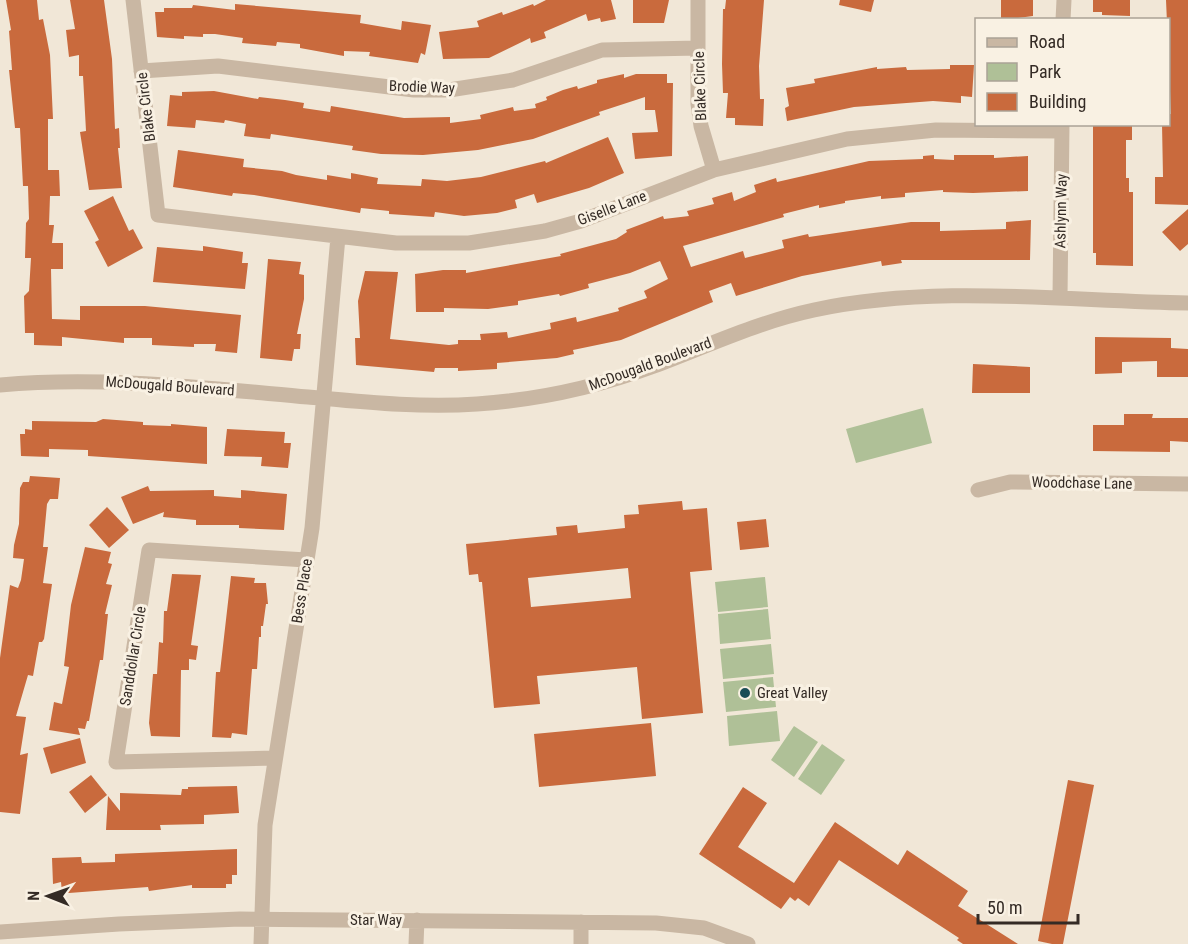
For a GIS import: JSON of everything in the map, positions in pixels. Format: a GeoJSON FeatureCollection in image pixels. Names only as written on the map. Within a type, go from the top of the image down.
{"type":"FeatureCollection","features":[{"type":"Feature","properties":{"kind":"street","name":"Blake Circle"},"geometry":{"type":"LineString","coordinates":[[133,0],[158,215]]}},
{"type":"Feature","properties":{"kind":"street","name":"Blake Circle"},"geometry":{"type":"LineString","coordinates":[[698,0],[698,104],[701,126],[714,170]]}},
{"type":"Feature","properties":{"kind":"street"},"geometry":{"type":"LineString","coordinates":[[1063,18],[1064,0]]}},
{"type":"Feature","properties":{"kind":"street","name":"Brodie Way"},"geometry":{"type":"LineString","coordinates":[[141,71],[196,65],[218,66],[414,90],[449,90],[513,80],[602,50],[698,48]]}},
{"type":"Feature","properties":{"kind":"street","name":"Giselle Lane"},"geometry":{"type":"LineString","coordinates":[[158,215],[338,237],[434,245],[508,239],[580,221],[714,170],[762,156],[892,133],[1062,128]]}},
{"type":"Feature","properties":{"kind":"street","name":"Ashlynn Way"},"geometry":{"type":"LineString","coordinates":[[1059,298],[1062,128]]}},
{"type":"Feature","properties":{"kind":"street","name":"Bess Place"},"geometry":{"type":"LineString","coordinates":[[261,944],[265,825],[306,560],[338,237]]}},
{"type":"Feature","properties":{"kind":"street","name":"McDougald Boulevard"},"geometry":{"type":"LineString","coordinates":[[0,386],[66,381],[125,382],[441,406],[514,401],[585,387],[621,377],[727,335],[814,310],[902,298],[1059,298],[1188,303]]}},
{"type":"Feature","properties":{"kind":"street","name":"Woodchase Lane"},"geometry":{"type":"LineString","coordinates":[[978,490],[1010,482],[1188,484]]}},
{"type":"Feature","properties":{"kind":"street","name":"Sanddollar Circle"},"geometry":{"type":"LineString","coordinates":[[275,758],[116,762],[149,550],[306,560]]}},
{"type":"Feature","properties":{"kind":"street","name":"Star Way"},"geometry":{"type":"LineString","coordinates":[[0,932],[119,924],[261,920],[581,922],[682,924],[723,933],[748,944]]}},
{"type":"Feature","properties":{"kind":"street"},"geometry":{"type":"LineString","coordinates":[[416,944],[417,920]]}},
{"type":"Feature","properties":{"kind":"street"},"geometry":{"type":"LineString","coordinates":[[581,922],[581,944]]}},
{"type":"Feature","properties":{"kind":"green space"},"geometry":{"type":"Polygon","coordinates":[[[923,408],[932,443],[856,463],[846,429],[923,408]]]}},
{"type":"Feature","properties":{"kind":"green space"},"geometry":{"type":"Polygon","coordinates":[[[765,577],[768,607],[718,612],[715,582],[765,577]]]}},
{"type":"Feature","properties":{"kind":"green space"},"geometry":{"type":"Polygon","coordinates":[[[768,609],[771,639],[720,644],[718,614],[768,609]]]}},
{"type":"Feature","properties":{"kind":"green space"},"geometry":{"type":"Polygon","coordinates":[[[771,644],[774,674],[723,679],[720,649],[771,644]]]}},
{"type":"Feature","properties":{"kind":"green space"},"geometry":{"type":"Polygon","coordinates":[[[773,677],[776,707],[726,712],[723,682],[773,677]]]}},
{"type":"Feature","properties":{"kind":"green space"},"geometry":{"type":"Polygon","coordinates":[[[777,711],[780,741],[729,746],[727,716],[777,711]]]}},
{"type":"Feature","properties":{"kind":"green space"},"geometry":{"type":"Polygon","coordinates":[[[794,726],[818,742],[794,777],[771,760],[794,726]]]}},
{"type":"Feature","properties":{"kind":"green space"},"geometry":{"type":"Polygon","coordinates":[[[822,744],[845,760],[821,795],[798,779],[822,744]]]}},
{"type":"Feature","properties":{"kind":"building"},"geometry":{"type":"Polygon","coordinates":[[[6,0],[37,0],[39,20],[43,19],[50,55],[53,119],[48,119],[48,170],[59,170],[60,196],[50,196],[49,225],[54,225],[52,243],[63,243],[63,269],[51,269],[52,319],[80,320],[80,306],[145,306],[241,315],[237,353],[215,351],[216,344],[194,344],[194,347],[152,345],[152,338],[124,338],[124,343],[62,337],[62,346],[34,345],[34,333],[25,333],[24,296],[29,291],[31,258],[25,258],[26,223],[29,219],[28,186],[23,186],[20,128],[15,128],[9,70],[12,70],[9,31],[11,30],[6,0]]]}},
{"type":"Feature","properties":{"kind":"building"},"geometry":{"type":"Polygon","coordinates":[[[70,0],[104,0],[112,59],[115,129],[119,128],[120,148],[118,148],[122,188],[89,190],[80,132],[86,131],[83,76],[79,76],[79,55],[69,57],[66,30],[75,29],[70,0]]]}},
{"type":"Feature","properties":{"kind":"building"},"geometry":{"type":"Polygon","coordinates":[[[546,0],[611,0],[616,19],[601,22],[600,18],[588,21],[586,14],[544,32],[546,38],[531,43],[530,38],[489,58],[443,59],[439,32],[479,27],[477,21],[502,12],[503,15],[533,4],[534,6],[546,0]]]}},
{"type":"Feature","properties":{"kind":"building"},"geometry":{"type":"Polygon","coordinates":[[[633,0],[669,0],[664,23],[633,23],[633,0]]]}},
{"type":"Feature","properties":{"kind":"building"},"geometry":{"type":"Polygon","coordinates":[[[726,0],[764,0],[759,66],[760,99],[764,99],[763,126],[735,125],[735,118],[726,118],[728,93],[723,93],[722,64],[723,9],[725,9],[726,0]]]}},
{"type":"Feature","properties":{"kind":"building"},"geometry":{"type":"Polygon","coordinates":[[[840,0],[874,0],[871,12],[839,5],[840,0]]]}},
{"type":"Feature","properties":{"kind":"building"},"geometry":{"type":"Polygon","coordinates":[[[1001,0],[1033,0],[1033,16],[1001,18],[1001,0]]]}},
{"type":"Feature","properties":{"kind":"building"},"geometry":{"type":"Polygon","coordinates":[[[1093,0],[1130,0],[1130,16],[1102,15],[1102,12],[1093,12],[1093,0]]]}},
{"type":"Feature","properties":{"kind":"building"},"geometry":{"type":"Polygon","coordinates":[[[1166,0],[1188,0],[1188,205],[1155,204],[1155,177],[1163,177],[1162,126],[1170,126],[1171,114],[1170,18],[1167,18],[1166,0]]]}},
{"type":"Feature","properties":{"kind":"building"},"geometry":{"type":"Polygon","coordinates":[[[235,4],[361,15],[360,23],[401,30],[402,21],[431,25],[425,55],[421,53],[418,63],[369,56],[370,52],[344,51],[344,56],[300,48],[300,44],[277,42],[276,46],[242,43],[243,38],[215,34],[203,34],[203,37],[184,36],[184,39],[157,37],[155,12],[164,12],[164,8],[192,8],[193,5],[235,10],[235,4]]]}},
{"type":"Feature","properties":{"kind":"building"},"geometry":{"type":"Polygon","coordinates":[[[950,65],[974,65],[972,97],[961,96],[961,103],[933,101],[854,107],[787,121],[785,108],[789,106],[786,88],[815,83],[814,79],[877,67],[877,69],[906,67],[907,70],[950,69],[950,65]]]}},
{"type":"Feature","properties":{"kind":"building"},"geometry":{"type":"Polygon","coordinates":[[[624,74],[624,78],[636,74],[667,74],[667,83],[673,83],[672,156],[635,159],[632,133],[658,132],[655,110],[645,110],[645,97],[599,112],[600,115],[533,139],[478,150],[423,155],[381,154],[352,150],[353,146],[271,134],[270,139],[244,136],[246,124],[225,120],[224,123],[196,120],[195,128],[167,126],[170,95],[182,96],[182,92],[214,91],[258,99],[259,97],[285,100],[304,103],[303,108],[330,112],[331,106],[404,118],[450,117],[450,123],[481,119],[480,115],[513,107],[514,111],[536,108],[535,104],[563,90],[577,86],[578,89],[597,83],[597,80],[624,74]]]}},
{"type":"Feature","properties":{"kind":"building"},"geometry":{"type":"Polygon","coordinates":[[[1093,126],[1132,126],[1132,140],[1126,140],[1126,178],[1129,178],[1129,192],[1133,192],[1133,266],[1096,265],[1096,253],[1093,253],[1093,126]]]}},
{"type":"Feature","properties":{"kind":"building"},"geometry":{"type":"Polygon","coordinates":[[[608,137],[624,173],[589,188],[537,203],[534,194],[515,200],[517,208],[497,213],[464,216],[435,212],[434,217],[389,214],[389,211],[361,208],[360,213],[254,195],[233,193],[232,196],[173,187],[178,150],[244,159],[243,167],[282,171],[327,180],[327,175],[351,179],[351,173],[378,178],[377,184],[421,186],[422,179],[447,181],[481,177],[545,161],[546,163],[608,137]]]}},
{"type":"Feature","properties":{"kind":"building"},"geometry":{"type":"Polygon","coordinates":[[[934,155],[934,159],[954,160],[954,155],[994,155],[994,158],[1028,156],[1028,191],[973,193],[943,192],[943,190],[905,193],[905,197],[881,199],[881,196],[845,201],[845,203],[819,208],[819,205],[683,246],[691,267],[743,251],[745,258],[784,248],[782,240],[808,234],[809,237],[911,222],[940,222],[940,231],[1006,229],[1006,222],[1031,220],[1030,260],[901,260],[902,263],[882,266],[881,261],[802,276],[736,296],[731,283],[709,291],[713,302],[621,340],[573,350],[574,354],[557,358],[497,363],[497,369],[458,371],[458,368],[435,368],[434,372],[356,365],[355,338],[360,338],[358,301],[365,271],[398,272],[390,339],[449,345],[458,344],[458,340],[481,340],[480,334],[507,332],[508,338],[551,329],[550,323],[576,317],[577,322],[619,311],[618,308],[647,298],[644,291],[668,279],[660,261],[630,273],[588,284],[589,288],[560,296],[559,294],[518,301],[518,305],[488,309],[444,308],[444,312],[416,312],[415,274],[443,270],[466,270],[466,273],[561,256],[560,254],[616,239],[627,232],[626,230],[663,216],[664,219],[689,216],[687,211],[714,204],[712,198],[732,192],[734,201],[756,192],[754,185],[776,178],[777,182],[869,161],[923,159],[923,156],[934,155]]]}},
{"type":"Feature","properties":{"kind":"building"},"geometry":{"type":"Polygon","coordinates":[[[113,196],[129,231],[133,229],[143,248],[108,267],[95,242],[99,240],[84,211],[113,196]]]}},
{"type":"Feature","properties":{"kind":"building"},"geometry":{"type":"Polygon","coordinates":[[[1188,209],[1188,244],[1180,251],[1162,232],[1188,209]]]}},
{"type":"Feature","properties":{"kind":"building"},"geometry":{"type":"Polygon","coordinates":[[[203,246],[243,252],[242,263],[248,263],[245,289],[153,282],[157,247],[203,251],[203,246]]]}},
{"type":"Feature","properties":{"kind":"building"},"geometry":{"type":"Polygon","coordinates":[[[268,259],[301,262],[299,274],[304,275],[304,299],[297,334],[301,334],[300,349],[294,349],[292,361],[260,358],[268,259]]]}},
{"type":"Feature","properties":{"kind":"building"},"geometry":{"type":"Polygon","coordinates":[[[1095,337],[1171,338],[1171,348],[1188,349],[1188,377],[1157,377],[1157,361],[1122,362],[1122,373],[1095,374],[1095,337]]]}},
{"type":"Feature","properties":{"kind":"building"},"geometry":{"type":"Polygon","coordinates":[[[973,364],[1030,367],[1030,393],[972,393],[973,364]]]}},
{"type":"Feature","properties":{"kind":"building"},"geometry":{"type":"Polygon","coordinates":[[[1124,414],[1153,414],[1152,418],[1188,418],[1188,442],[1170,441],[1170,452],[1093,451],[1093,425],[1124,425],[1124,414]]]}},
{"type":"Feature","properties":{"kind":"building"},"geometry":{"type":"Polygon","coordinates":[[[103,419],[143,422],[143,425],[171,426],[171,424],[207,427],[207,464],[88,456],[88,450],[49,449],[49,457],[21,456],[20,434],[25,434],[25,429],[32,430],[32,421],[96,422],[103,419]]]}},
{"type":"Feature","properties":{"kind":"building"},"geometry":{"type":"Polygon","coordinates":[[[227,429],[285,432],[284,443],[291,443],[288,468],[261,466],[262,457],[224,456],[227,429]]]}},
{"type":"Feature","properties":{"kind":"building"},"geometry":{"type":"Polygon","coordinates":[[[30,476],[60,478],[58,499],[50,499],[47,504],[43,547],[48,547],[43,583],[52,584],[44,639],[39,642],[33,676],[28,675],[16,716],[26,717],[20,755],[28,753],[20,814],[0,812],[0,658],[10,585],[18,588],[21,580],[24,559],[13,558],[14,545],[19,524],[20,488],[23,482],[29,482],[30,476]]]}},
{"type":"Feature","properties":{"kind":"building"},"geometry":{"type":"Polygon","coordinates":[[[148,486],[150,491],[214,490],[214,496],[241,498],[241,490],[287,494],[284,530],[239,528],[239,525],[196,525],[196,520],[163,517],[164,512],[133,524],[121,497],[148,486]]]}},
{"type":"Feature","properties":{"kind":"building"},"geometry":{"type":"Polygon","coordinates":[[[682,501],[683,510],[707,508],[712,570],[690,572],[703,713],[642,719],[637,667],[537,676],[540,704],[494,708],[482,582],[479,582],[478,574],[469,575],[466,544],[557,535],[556,527],[577,525],[578,533],[625,528],[624,515],[639,514],[638,505],[682,501]],[[628,568],[528,578],[531,607],[631,598],[628,568]]]}},
{"type":"Feature","properties":{"kind":"building"},"geometry":{"type":"Polygon","coordinates":[[[107,507],[129,530],[109,548],[89,525],[107,507]]]}},
{"type":"Feature","properties":{"kind":"building"},"geometry":{"type":"Polygon","coordinates":[[[766,519],[769,547],[740,550],[737,522],[766,519]]]}},
{"type":"Feature","properties":{"kind":"building"},"geometry":{"type":"Polygon","coordinates":[[[85,547],[111,552],[108,563],[112,564],[106,584],[112,585],[105,614],[108,614],[103,660],[100,660],[89,721],[85,729],[78,728],[80,735],[49,730],[54,702],[62,704],[69,667],[64,666],[71,605],[85,547]]]}},
{"type":"Feature","properties":{"kind":"building"},"geometry":{"type":"Polygon","coordinates":[[[172,574],[201,575],[191,645],[198,646],[196,660],[189,659],[189,670],[181,670],[180,737],[151,736],[149,723],[153,674],[157,674],[159,642],[163,643],[164,611],[167,611],[172,574]]]}},
{"type":"Feature","properties":{"kind":"building"},"geometry":{"type":"Polygon","coordinates":[[[231,576],[255,578],[254,583],[266,583],[268,604],[266,604],[263,626],[261,626],[261,637],[259,637],[257,669],[252,669],[247,735],[232,733],[231,738],[212,737],[216,672],[220,672],[231,576]]]}},
{"type":"Feature","properties":{"kind":"building"},"geometry":{"type":"Polygon","coordinates":[[[651,723],[656,776],[539,787],[534,734],[651,723]]]}},
{"type":"Feature","properties":{"kind":"building"},"geometry":{"type":"Polygon","coordinates":[[[80,738],[86,763],[51,774],[43,748],[80,738]]]}},
{"type":"Feature","properties":{"kind":"building"},"geometry":{"type":"Polygon","coordinates":[[[91,775],[107,795],[85,813],[69,792],[91,775]]]}},
{"type":"Feature","properties":{"kind":"building"},"geometry":{"type":"Polygon","coordinates":[[[1068,780],[1094,785],[1063,944],[1052,944],[1038,941],[1068,780]]]}},
{"type":"Feature","properties":{"kind":"building"},"geometry":{"type":"Polygon","coordinates":[[[237,786],[239,813],[204,815],[204,824],[160,825],[161,830],[106,830],[108,796],[120,811],[120,793],[181,795],[182,789],[188,789],[188,787],[237,786]]]}},
{"type":"Feature","properties":{"kind":"building"},"geometry":{"type":"Polygon","coordinates":[[[743,787],[767,803],[738,847],[794,883],[835,822],[898,865],[907,850],[968,891],[958,906],[1018,944],[963,944],[957,940],[959,938],[839,860],[809,906],[798,898],[795,901],[790,897],[781,909],[699,854],[743,787]]]}},
{"type":"Feature","properties":{"kind":"building"},"geometry":{"type":"Polygon","coordinates":[[[237,849],[237,875],[232,875],[232,884],[226,884],[226,888],[192,888],[192,885],[149,891],[148,887],[69,893],[62,892],[61,882],[53,884],[52,858],[81,857],[82,863],[115,862],[115,854],[237,849]]]}},
{"type":"Feature","properties":{"kind":"place","name":"Great Valley"},"geometry":{"type":"Point","coordinates":[745,693]}}]}
